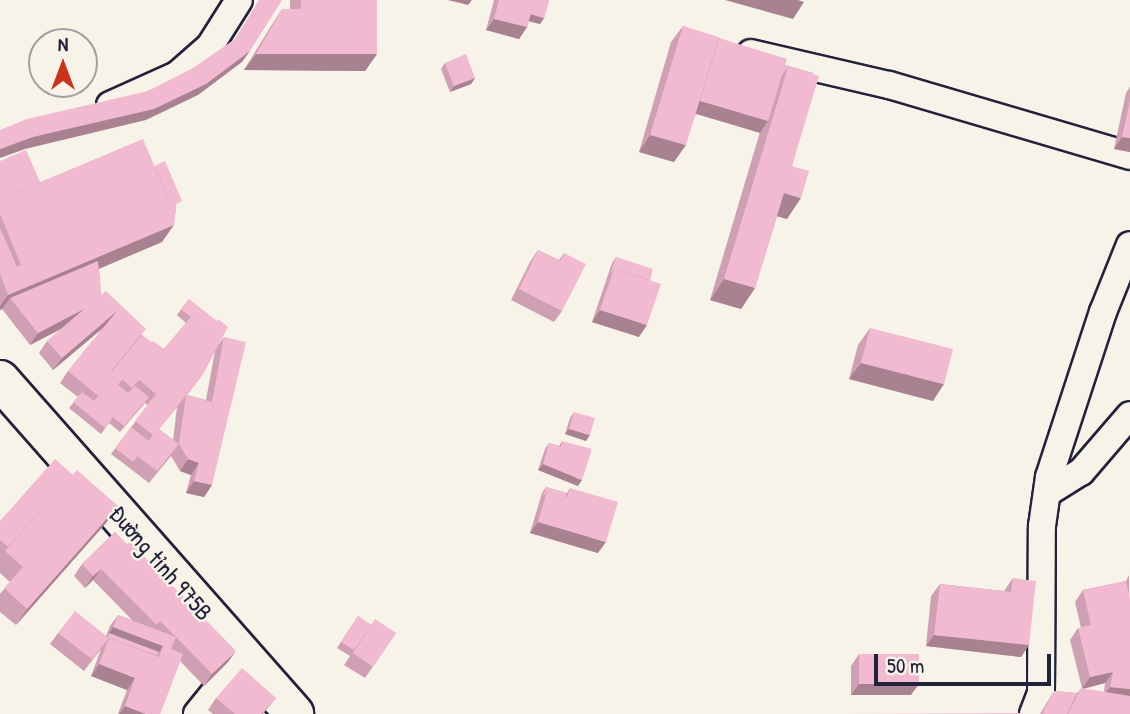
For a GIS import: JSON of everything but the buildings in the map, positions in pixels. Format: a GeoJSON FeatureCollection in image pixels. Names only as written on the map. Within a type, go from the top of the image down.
{"type":"FeatureCollection","features":[{"type":"Feature","properties":{"kind":"main road","name":"Đường tỉnh 975B"},"geometry":{"type":"LineString","coordinates":[[0,380],[294,714]]}},
{"type":"Feature","properties":{"kind":"street"},"geometry":{"type":"LineString","coordinates":[[84,113],[177,75],[210,46],[239,0]]}},
{"type":"Feature","properties":{"kind":"street"},"geometry":{"type":"LineString","coordinates":[[720,46],[889,85],[1130,156]]}},
{"type":"Feature","properties":{"kind":"street"},"geometry":{"type":"LineString","coordinates":[[1047,701],[1042,526],[1047,493],[1098,324],[1130,245]]}},
{"type":"Feature","properties":{"kind":"street"},"geometry":{"type":"LineString","coordinates":[[1047,493],[1081,472],[1130,415]]}},
{"type":"Feature","properties":{"kind":"street"},"geometry":{"type":"LineString","coordinates":[[197,714],[244,656]]}}]}
